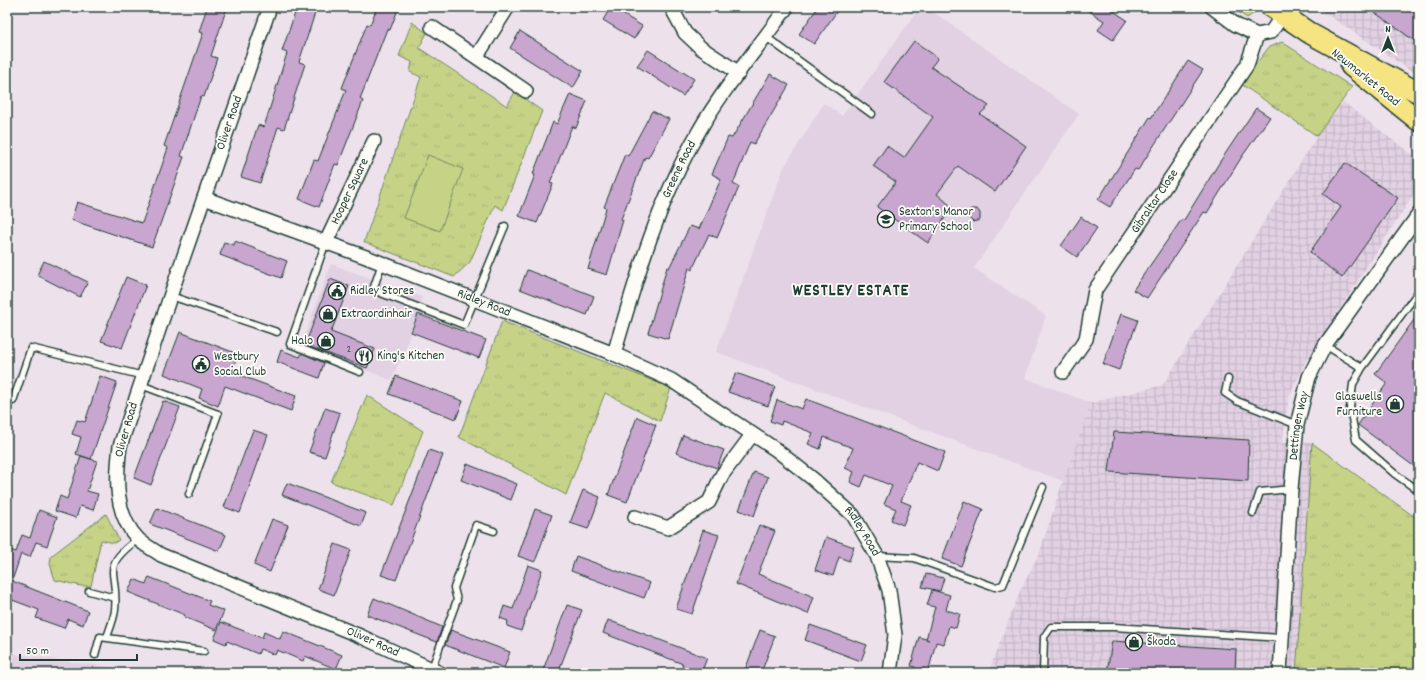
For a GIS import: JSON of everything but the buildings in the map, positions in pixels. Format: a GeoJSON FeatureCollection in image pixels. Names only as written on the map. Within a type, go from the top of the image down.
{"type":"FeatureCollection","features":[{"type":"Feature","properties":{"kind":"main road","name":"Newmarket Road"},"geometry":{"type":"LineString","coordinates":[[1276,11],[1311,34],[1419,93]]}},
{"type":"Feature","properties":{"kind":"main road","name":"Newmarket Road"},"geometry":{"type":"LineString","coordinates":[[1311,34],[1419,121]]}},
{"type":"Feature","properties":{"kind":"street","name":"Oliver Road"},"geometry":{"type":"LineString","coordinates":[[270,7],[120,446],[118,465],[120,507],[126,521],[138,539],[161,555],[360,636],[436,671]]}},
{"type":"Feature","properties":{"kind":"street"},"geometry":{"type":"LineString","coordinates":[[477,56],[508,7]]}},
{"type":"Feature","properties":{"kind":"street"},"geometry":{"type":"LineString","coordinates":[[671,7],[685,33],[701,48],[739,73]]}},
{"type":"Feature","properties":{"kind":"street","name":"Greene Road"},"geometry":{"type":"LineString","coordinates":[[614,354],[645,249],[668,190],[700,130],[787,7]]}},
{"type":"Feature","properties":{"kind":"street"},"geometry":{"type":"LineString","coordinates":[[1212,7],[1236,25],[1257,35],[1271,32],[1276,11]]}},
{"type":"Feature","properties":{"kind":"street"},"geometry":{"type":"LineString","coordinates":[[432,27],[477,56],[526,91]]}},
{"type":"Feature","properties":{"kind":"street","name":"Gibraltar Close"},"geometry":{"type":"LineString","coordinates":[[1063,372],[1086,339],[1095,290],[1247,64],[1257,35]]}},
{"type":"Feature","properties":{"kind":"street","name":"Hooper Square"},"geometry":{"type":"LineString","coordinates":[[326,242],[374,141]]}},
{"type":"Feature","properties":{"kind":"street","name":"Ridley Road"},"geometry":{"type":"LineString","coordinates":[[204,198],[382,263],[614,354],[671,380],[775,449],[813,479],[853,515],[877,556],[889,590],[894,635],[890,673]]}},
{"type":"Feature","properties":{"kind":"street","name":"Dettingen Way"},"geometry":{"type":"LineString","coordinates":[[1280,673],[1291,489],[1297,425],[1309,376],[1325,345],[1419,214]]}},
{"type":"Feature","properties":{"kind":"street"},"geometry":{"type":"LineString","coordinates":[[635,517],[668,528],[709,502],[722,475],[752,435]]}},
{"type":"Feature","properties":{"kind":"lane"},"geometry":{"type":"LineString","coordinates":[[766,37],[872,114]]}},
{"type":"Feature","properties":{"kind":"lane"},"geometry":{"type":"LineString","coordinates":[[382,263],[373,290],[464,325],[505,226]]}},
{"type":"Feature","properties":{"kind":"lane"},"geometry":{"type":"LineString","coordinates":[[326,242],[290,344],[360,372]]}},
{"type":"Feature","properties":{"kind":"lane"},"geometry":{"type":"LineString","coordinates":[[1419,291],[1362,368],[1353,384],[1350,408],[1356,440],[1395,474],[1419,491]]}},
{"type":"Feature","properties":{"kind":"lane"},"geometry":{"type":"LineString","coordinates":[[171,296],[277,332]]}},
{"type":"Feature","properties":{"kind":"lane"},"geometry":{"type":"LineString","coordinates":[[1325,345],[1362,368]]}},
{"type":"Feature","properties":{"kind":"lane"},"geometry":{"type":"LineString","coordinates":[[13,401],[31,348],[142,381],[218,414],[189,494]]}},
{"type":"Feature","properties":{"kind":"lane"},"geometry":{"type":"LineString","coordinates":[[1228,379],[1225,393],[1237,401],[1297,425]]}},
{"type":"Feature","properties":{"kind":"lane"},"geometry":{"type":"LineString","coordinates":[[877,556],[914,558],[995,587],[1003,585],[1043,487]]}},
{"type":"Feature","properties":{"kind":"lane"},"geometry":{"type":"LineString","coordinates":[[1253,513],[1260,492],[1291,489]]}},
{"type":"Feature","properties":{"kind":"lane"},"geometry":{"type":"LineString","coordinates":[[436,671],[457,600],[454,588],[476,526],[494,531]]}},
{"type":"Feature","properties":{"kind":"lane"},"geometry":{"type":"LineString","coordinates":[[107,637],[115,611],[112,568],[124,550],[138,539]]}},
{"type":"Feature","properties":{"kind":"lane"},"geometry":{"type":"LineString","coordinates":[[89,591],[115,598]]}},
{"type":"Feature","properties":{"kind":"lane"},"geometry":{"type":"LineString","coordinates":[[1042,673],[1044,637],[1051,627],[1114,627],[1232,636],[1282,638]]}},
{"type":"Feature","properties":{"kind":"lane"},"geometry":{"type":"LineString","coordinates":[[95,655],[100,637],[204,651]]}},
{"type":"Feature","properties":{"kind":"shaded area","name":"Sexton's Manor Primary School"},"geometry":{"type":"Polygon","coordinates":[[[920,7],[926,7],[1079,114],[974,268],[1046,316],[1025,378],[1091,403],[1063,481],[716,352],[783,169],[824,103],[842,116],[920,7]]]}},
{"type":"Feature","properties":{"kind":"shaded area"},"geometry":{"type":"Polygon","coordinates":[[[1316,7],[1419,7],[1419,76],[1316,7]]]}},
{"type":"Feature","properties":{"kind":"shaded area"},"geometry":{"type":"Polygon","coordinates":[[[1343,102],[1419,160],[1419,186],[1305,363],[1289,397],[1282,443],[1312,443],[1419,520],[1419,673],[988,673],[1020,591],[1039,554],[1091,403],[1163,385],[1317,136],[1343,102]]]}},
{"type":"Feature","properties":{"kind":"shaded area"},"geometry":{"type":"Polygon","coordinates":[[[331,264],[422,297],[405,350],[391,380],[301,345],[331,264]]]}},
{"type":"Feature","properties":{"kind":"shaded area"},"geometry":{"type":"Polygon","coordinates":[[[7,653],[152,673],[7,673],[7,653]]]}},
{"type":"Feature","properties":{"kind":"green space"},"geometry":{"type":"Polygon","coordinates":[[[1231,7],[1252,7],[1257,11],[1247,18],[1231,7]]]}},
{"type":"Feature","properties":{"kind":"green space"},"geometry":{"type":"Polygon","coordinates":[[[412,22],[427,33],[419,48],[507,106],[515,92],[542,111],[503,210],[495,205],[470,262],[454,277],[364,242],[421,77],[410,72],[412,62],[399,56],[412,22]]]}},
{"type":"Feature","properties":{"kind":"green space"},"geometry":{"type":"Polygon","coordinates":[[[1282,42],[1352,87],[1317,136],[1241,84],[1269,47],[1282,42]]]}},
{"type":"Feature","properties":{"kind":"green space"},"geometry":{"type":"Polygon","coordinates":[[[428,155],[463,169],[440,231],[404,218],[428,155]]]}},
{"type":"Feature","properties":{"kind":"green space"},"geometry":{"type":"Polygon","coordinates":[[[502,321],[671,388],[660,421],[605,393],[566,495],[459,437],[502,321]]]}},
{"type":"Feature","properties":{"kind":"green space"},"geometry":{"type":"Polygon","coordinates":[[[367,395],[423,431],[394,505],[331,482],[367,395]]]}},
{"type":"Feature","properties":{"kind":"green space"},"geometry":{"type":"Polygon","coordinates":[[[1312,443],[1419,520],[1419,673],[1296,673],[1312,443]]]}},
{"type":"Feature","properties":{"kind":"green space"},"geometry":{"type":"Polygon","coordinates":[[[106,514],[119,540],[114,543],[101,540],[91,586],[81,586],[55,580],[50,564],[51,556],[106,514]]]}},
{"type":"Feature","properties":{"kind":"place","name":"Sexton's Manor Primary School"},"geometry":{"type":"Point","coordinates":[886,219]}},
{"type":"Feature","properties":{"kind":"place","name":"Ridley Stores"},"geometry":{"type":"Point","coordinates":[337,291]}},
{"type":"Feature","properties":{"kind":"place","name":"Extraordinhair"},"geometry":{"type":"Point","coordinates":[328,314]}},
{"type":"Feature","properties":{"kind":"place","name":"Halo"},"geometry":{"type":"Point","coordinates":[326,341]}},
{"type":"Feature","properties":{"kind":"place","name":"King's Kitchen"},"geometry":{"type":"Point","coordinates":[364,356]}},
{"type":"Feature","properties":{"kind":"place","name":"Westbury Social Club"},"geometry":{"type":"Point","coordinates":[201,364]}},
{"type":"Feature","properties":{"kind":"place","name":"Glaswells Furniture"},"geometry":{"type":"Point","coordinates":[1395,404]}},
{"type":"Feature","properties":{"kind":"place","name":"Škoda"},"geometry":{"type":"Point","coordinates":[1134,642]}},
{"type":"Feature","properties":{"kind":"district","name":"WESTLEY ESTATE"},"geometry":{"type":"Point","coordinates":[851,292]}}]}
